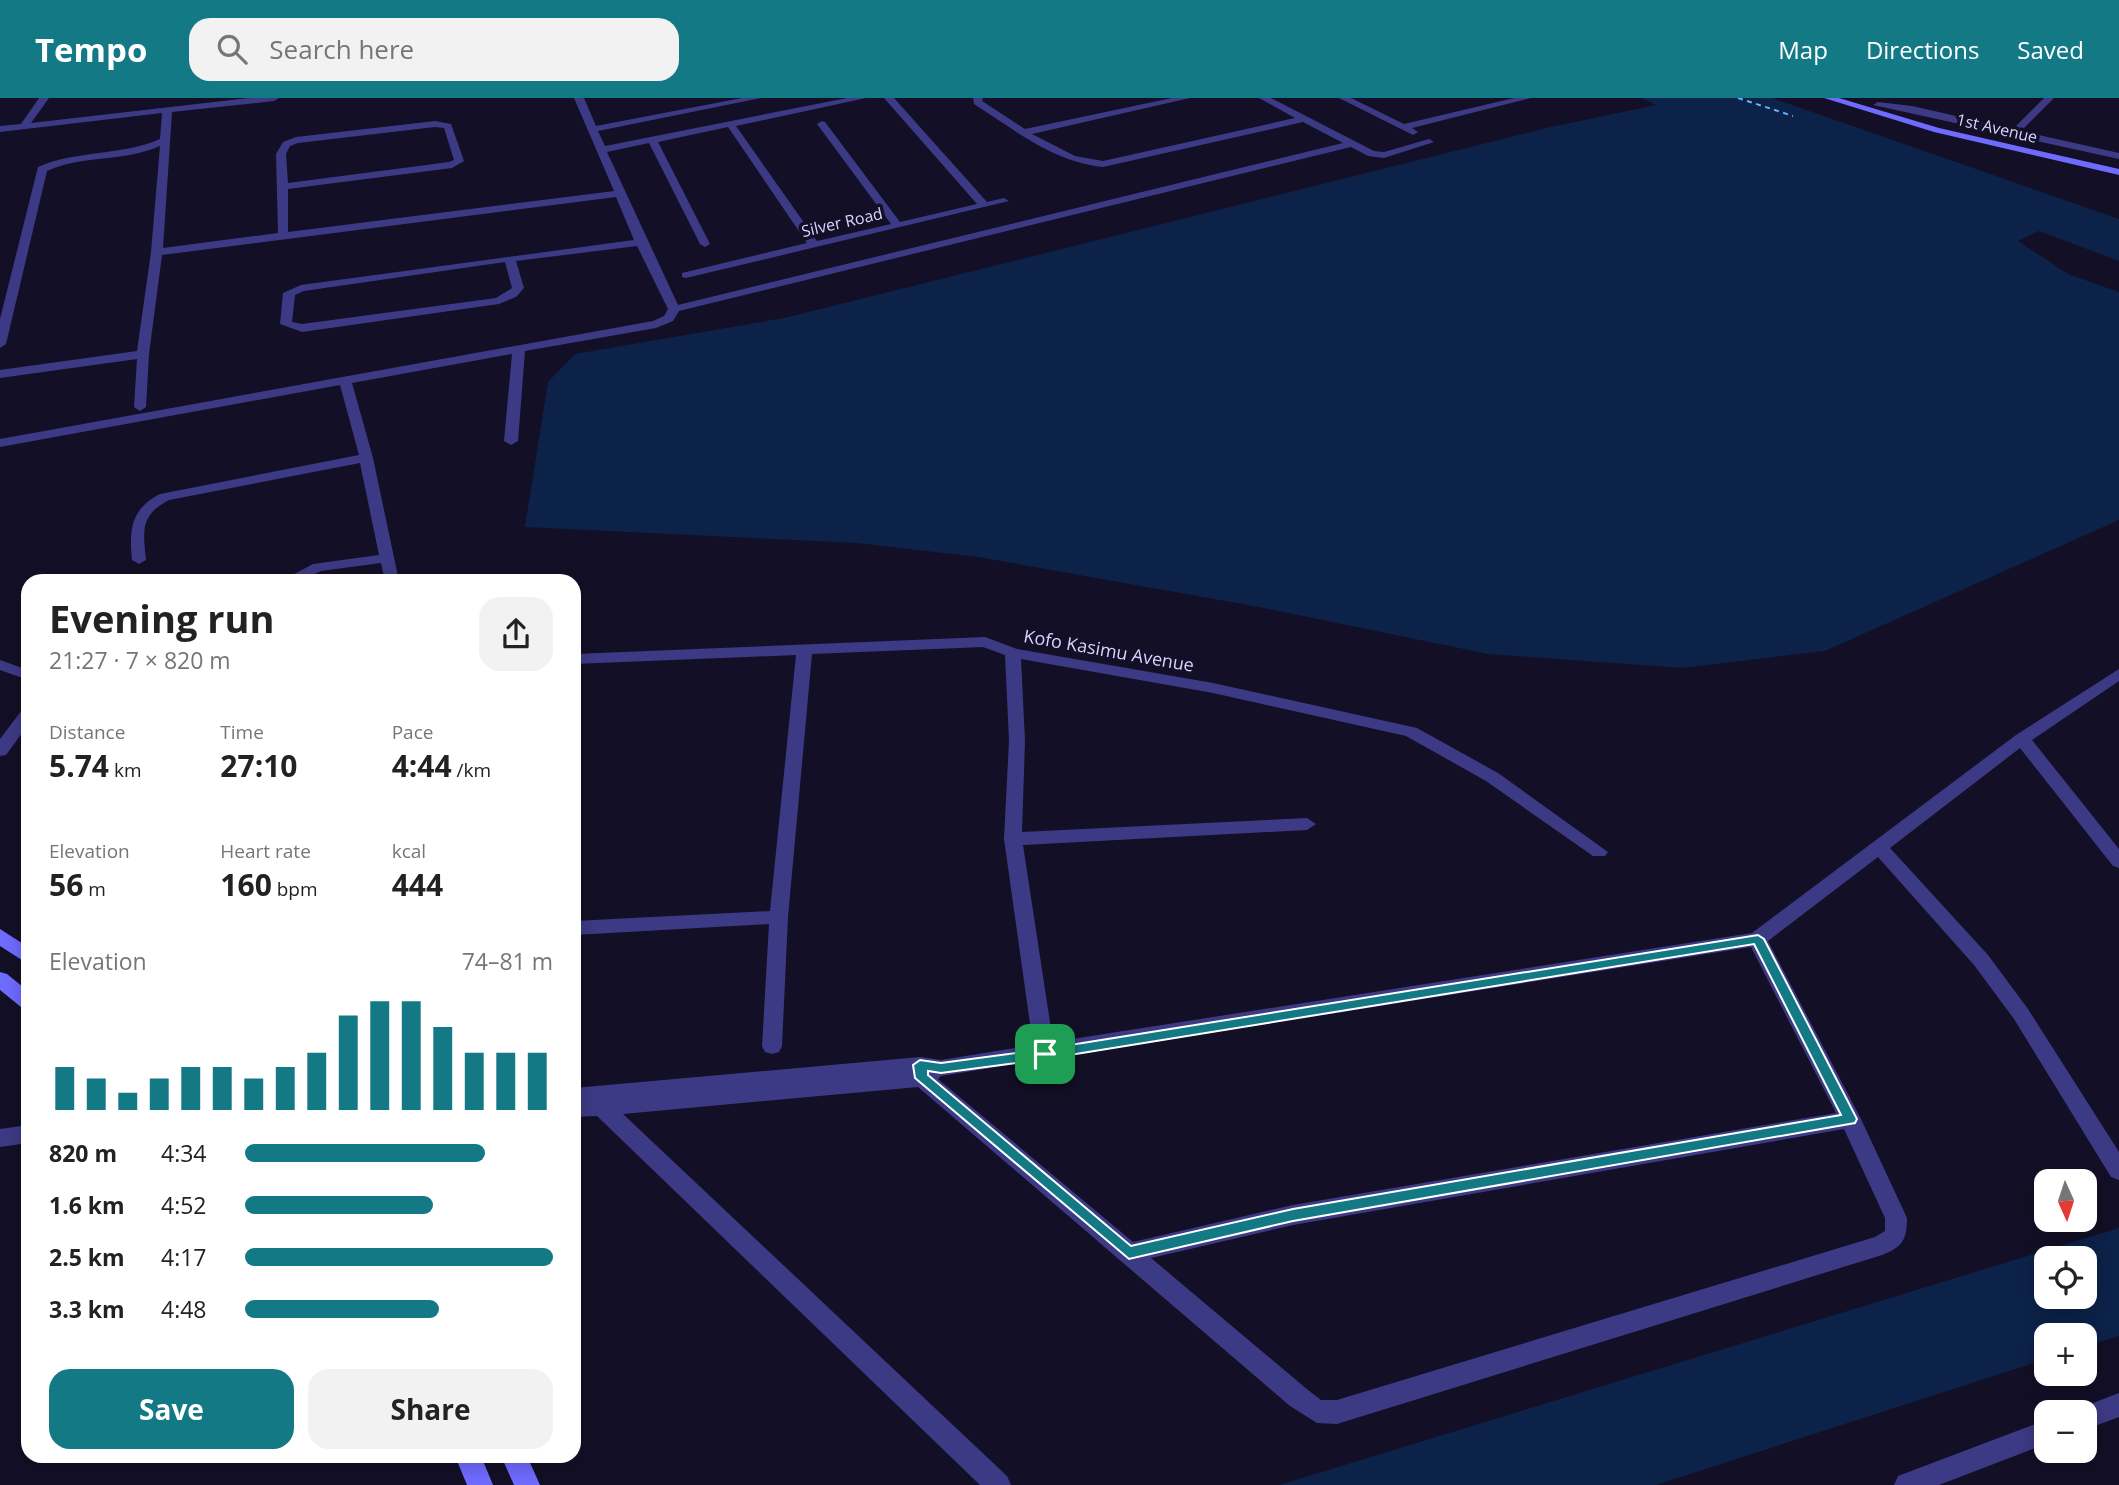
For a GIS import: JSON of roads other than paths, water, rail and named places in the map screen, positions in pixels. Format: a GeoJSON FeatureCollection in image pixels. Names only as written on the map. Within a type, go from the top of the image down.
{"type":"FeatureCollection","features":[{"type":"Feature","properties":{"kind":"main road","name":"1st Avenue"},"geometry":{"type":"LineString","coordinates":[[1829,98],[1937,130],[2119,172]]}},
{"type":"Feature","properties":{"kind":"main road","name":"1st Avenue"},"geometry":{"type":"LineString","coordinates":[[1854,98],[1954,127],[2119,165]]}},
{"type":"Feature","properties":{"kind":"main road"},"geometry":{"type":"LineString","coordinates":[[0,936],[21,952]]}},
{"type":"Feature","properties":{"kind":"main road"},"geometry":{"type":"LineString","coordinates":[[0,979],[21,996]]}},
{"type":"Feature","properties":{"kind":"main road"},"geometry":{"type":"LineString","coordinates":[[471,1463],[480,1485]]}},
{"type":"Feature","properties":{"kind":"street"},"geometry":{"type":"LineString","coordinates":[[24,126],[44,98]]}},
{"type":"Feature","properties":{"kind":"street"},"geometry":{"type":"LineString","coordinates":[[0,129],[274,98]]}},
{"type":"Feature","properties":{"kind":"street"},"geometry":{"type":"LineString","coordinates":[[579,98],[641,242],[674,309]]}},
{"type":"Feature","properties":{"kind":"street"},"geometry":{"type":"LineString","coordinates":[[591,130],[732,100],[756,98]]}},
{"type":"Feature","properties":{"kind":"street"},"geometry":{"type":"LineString","coordinates":[[601,150],[861,98]]}},
{"type":"Feature","properties":{"kind":"street"},"geometry":{"type":"LineString","coordinates":[[889,98],[984,205]]}},
{"type":"Feature","properties":{"kind":"street"},"geometry":{"type":"LineString","coordinates":[[978,98],[977,102],[1026,132],[1074,160],[1088,164],[1103,164],[1303,119]]}},
{"type":"Feature","properties":{"kind":"street"},"geometry":{"type":"LineString","coordinates":[[1026,132],[1185,98]]}},
{"type":"Feature","properties":{"kind":"street"},"geometry":{"type":"LineString","coordinates":[[1264,98],[1373,154],[1384,155],[1429,142],[1344,98]]}},
{"type":"Feature","properties":{"kind":"street"},"geometry":{"type":"LineString","coordinates":[[1403,127],[1526,98]]}},
{"type":"Feature","properties":{"kind":"street"},"geometry":{"type":"LineString","coordinates":[[1912,108],[1923,98]]}},
{"type":"Feature","properties":{"kind":"street"},"geometry":{"type":"LineString","coordinates":[[2016,131],[2049,98]]}},
{"type":"Feature","properties":{"kind":"street"},"geometry":{"type":"LineString","coordinates":[[1878,105],[1912,108],[2119,156]]}},
{"type":"Feature","properties":{"kind":"street"},"geometry":{"type":"LineString","coordinates":[[140,407],[167,110]]}},
{"type":"Feature","properties":{"kind":"street"},"geometry":{"type":"LineString","coordinates":[[283,187],[439,168],[459,161],[448,126],[443,124],[296,140],[286,144],[281,154],[283,235]]}},
{"type":"Feature","properties":{"kind":"street"},"geometry":{"type":"LineString","coordinates":[[822,124],[898,226]]}},
{"type":"Feature","properties":{"kind":"street"},"geometry":{"type":"LineString","coordinates":[[731,125],[814,245]]}},
{"type":"Feature","properties":{"kind":"street"},"geometry":{"type":"LineString","coordinates":[[652,141],[705,244]]}},
{"type":"Feature","properties":{"kind":"street"},"geometry":{"type":"LineString","coordinates":[[0,443],[656,324],[669,318],[674,309],[1351,144]]}},
{"type":"Feature","properties":{"kind":"street"},"geometry":{"type":"LineString","coordinates":[[0,344],[42,169],[60,161],[164,147]]}},
{"type":"Feature","properties":{"kind":"street"},"geometry":{"type":"LineString","coordinates":[[156,252],[620,193]]}},
{"type":"Feature","properties":{"kind":"street","name":"Silver Road"},"geometry":{"type":"LineString","coordinates":[[686,275],[1004,201]]}},
{"type":"Feature","properties":{"kind":"street"},"geometry":{"type":"LineString","coordinates":[[510,258],[518,288],[512,295],[499,301],[302,328],[286,324],[289,293],[301,288],[510,258],[641,242]]}},
{"type":"Feature","properties":{"kind":"street"},"geometry":{"type":"LineString","coordinates":[[511,441],[519,349]]}},
{"type":"Feature","properties":{"kind":"street"},"geometry":{"type":"LineString","coordinates":[[0,374],[143,354]]}},
{"type":"Feature","properties":{"kind":"street"},"geometry":{"type":"LineString","coordinates":[[345,380],[366,458],[390,574]]}},
{"type":"Feature","properties":{"kind":"street"},"geometry":{"type":"LineString","coordinates":[[139,560],[139,516],[148,505],[164,497],[366,458]]}},
{"type":"Feature","properties":{"kind":"street"},"geometry":{"type":"LineString","coordinates":[[304,574],[317,568],[387,558]]}},
{"type":"Feature","properties":{"kind":"street","name":"Kofo Kasimu Avenue"},"geometry":{"type":"LineString","coordinates":[[581,659],[985,642],[1013,653],[1213,688],[1411,732],[1492,777],[1599,852]]}},
{"type":"Feature","properties":{"kind":"street"},"geometry":{"type":"LineString","coordinates":[[772,1046],[779,917],[805,648]]}},
{"type":"Feature","properties":{"kind":"street"},"geometry":{"type":"LineString","coordinates":[[1013,653],[1017,741],[1013,839],[1045,1054]]}},
{"type":"Feature","properties":{"kind":"street"},"geometry":{"type":"LineString","coordinates":[[0,665],[21,672]]}},
{"type":"Feature","properties":{"kind":"street"},"geometry":{"type":"LineString","coordinates":[[581,1107],[603,1100],[928,1070],[1045,1054],[1758,939],[2022,739],[2119,674]]}},
{"type":"Feature","properties":{"kind":"street"},"geometry":{"type":"LineString","coordinates":[[0,751],[21,723]]}},
{"type":"Feature","properties":{"kind":"street"},"geometry":{"type":"LineString","coordinates":[[2022,739],[2119,863]]}},
{"type":"Feature","properties":{"kind":"street"},"geometry":{"type":"LineString","coordinates":[[1013,839],[1307,824]]}},
{"type":"Feature","properties":{"kind":"street"},"geometry":{"type":"LineString","coordinates":[[1880,848],[1981,960],[2021,1014],[2119,1171]]}},
{"type":"Feature","properties":{"kind":"street"},"geometry":{"type":"LineString","coordinates":[[581,928],[779,917]]}},
{"type":"Feature","properties":{"kind":"street"},"geometry":{"type":"LineString","coordinates":[[928,1070],[1129,1253],[1299,1398],[1317,1411],[1337,1412],[1882,1245],[1896,1236],[1896,1218],[1850,1119],[1758,939]]}},
{"type":"Feature","properties":{"kind":"street"},"geometry":{"type":"LineString","coordinates":[[581,1097],[603,1100],[998,1485]]}},
{"type":"Feature","properties":{"kind":"street"},"geometry":{"type":"LineString","coordinates":[[1129,1253],[1293,1215],[1850,1119]]}},
{"type":"Feature","properties":{"kind":"street"},"geometry":{"type":"LineString","coordinates":[[0,1138],[21,1135]]}},
{"type":"Feature","properties":{"kind":"street"},"geometry":{"type":"LineString","coordinates":[[2097,1413],[2119,1405]]}},
{"type":"Feature","properties":{"kind":"street"},"geometry":{"type":"LineString","coordinates":[[1907,1485],[2034,1437]]}},
{"type":"Feature","properties":{"kind":"water"},"geometry":{"type":"Polygon","coordinates":[[[1641,98],[1772,98],[2119,219],[2119,261],[2039,231],[2018,241],[2068,274],[2119,292],[2119,520],[1825,651],[1682,668],[1488,654],[1259,607],[978,557],[857,543],[525,527],[548,382],[575,354],[784,318],[1551,127],[1656,105],[1641,98]]]}},
{"type":"Feature","properties":{"kind":"water"},"geometry":{"type":"Polygon","coordinates":[[[2119,1228],[2119,1336],[2097,1343],[2097,1323],[2034,1323],[2034,1363],[1656,1485],[1279,1485],[2034,1254],[2034,1309],[2097,1309],[2097,1246],[2060,1246],[2119,1228]]]}}]}
